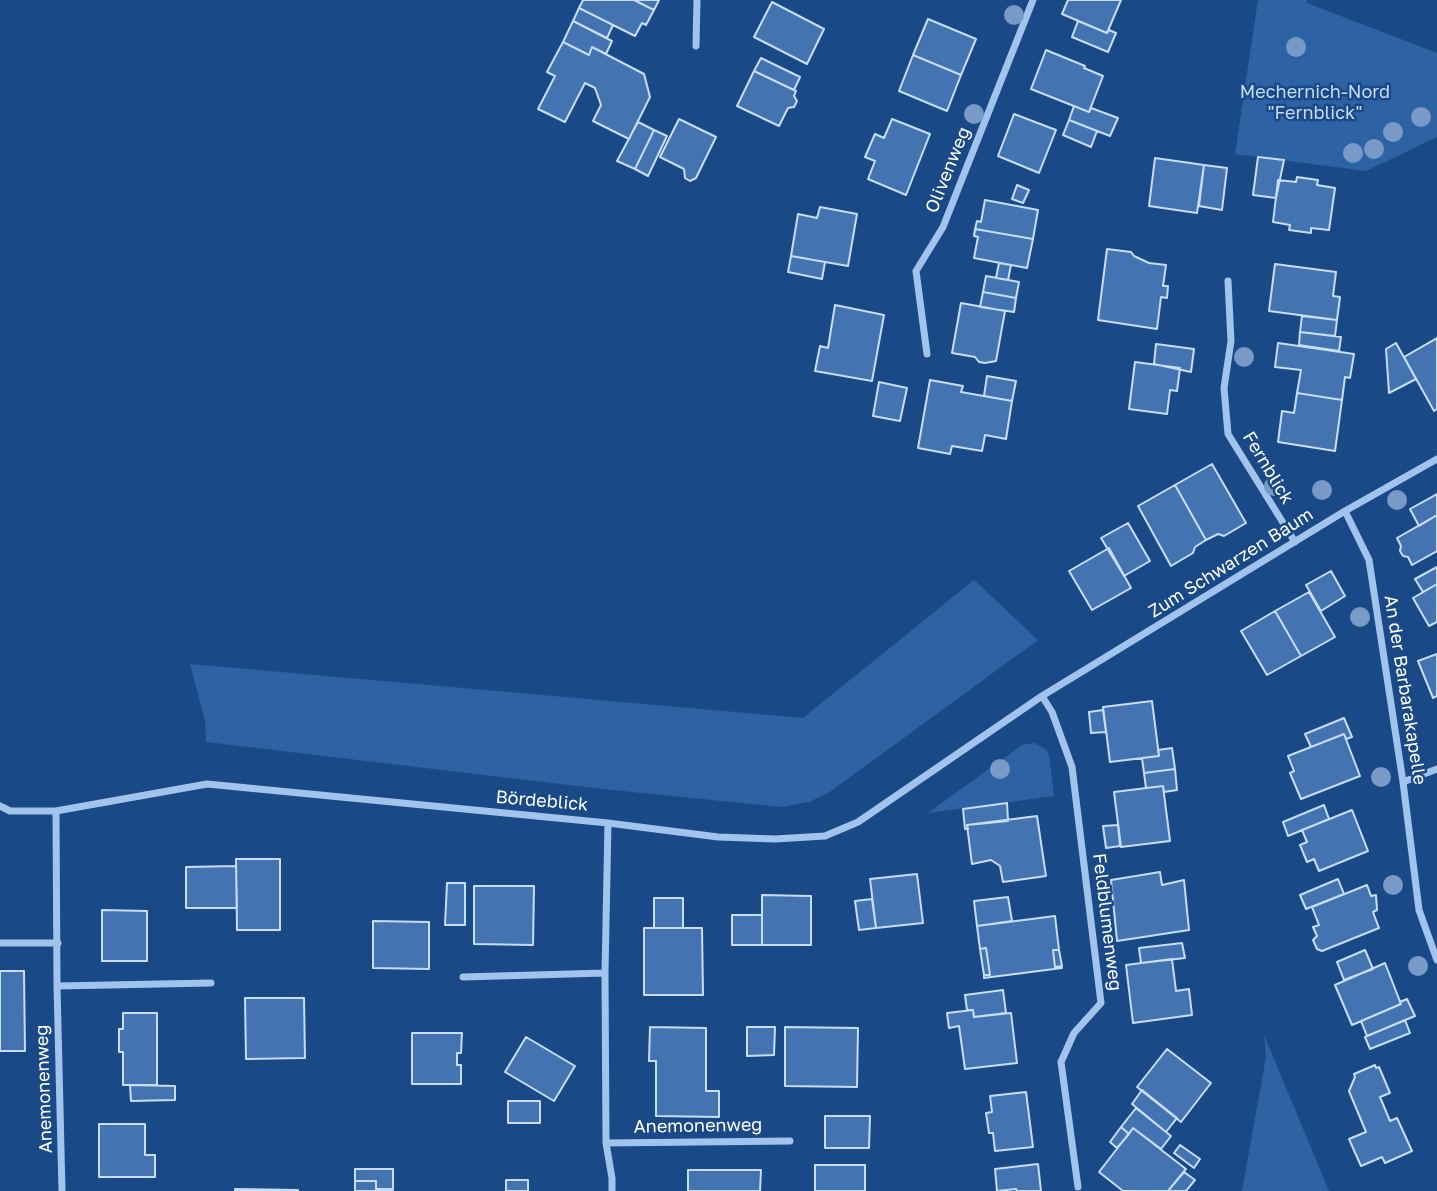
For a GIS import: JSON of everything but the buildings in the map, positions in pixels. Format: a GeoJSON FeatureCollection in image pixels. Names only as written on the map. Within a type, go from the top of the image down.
{"type":"FeatureCollection","features":[{"type":"Feature","properties":{"kind":"street"},"geometry":{"type":"LineString","coordinates":[[696,46],[697,0]]}},
{"type":"Feature","properties":{"kind":"street","name":"Olivenweg"},"geometry":{"type":"LineString","coordinates":[[926,354],[916,271],[943,227],[1033,0]]}},
{"type":"Feature","properties":{"kind":"street","name":"Fernblick"},"geometry":{"type":"LineString","coordinates":[[1228,281],[1231,341],[1224,387],[1228,434],[1295,542]]}},
{"type":"Feature","properties":{"kind":"street","name":"Zum Schwarzen Baum"},"geometry":{"type":"LineString","coordinates":[[1042,695],[1345,511],[1437,459]]}},
{"type":"Feature","properties":{"kind":"street","name":"An der Barbarakapelle"},"geometry":{"type":"LineString","coordinates":[[1345,511],[1369,560],[1403,782],[1419,910],[1437,960]]}},
{"type":"Feature","properties":{"kind":"street","name":"Bördeblick"},"geometry":{"type":"LineString","coordinates":[[0,806],[10,811],[56,811],[207,785],[608,823],[718,837],[775,839],[825,836],[858,822],[1042,695]]}},
{"type":"Feature","properties":{"kind":"street","name":"Feldblumenweg"},"geometry":{"type":"LineString","coordinates":[[1042,695],[1052,712],[1072,767],[1101,1003],[1074,1033],[1060,1062],[1078,1187]]}},
{"type":"Feature","properties":{"kind":"street"},"geometry":{"type":"LineString","coordinates":[[1403,782],[1437,769]]}},
{"type":"Feature","properties":{"kind":"street","name":"Anemonenweg"},"geometry":{"type":"LineString","coordinates":[[56,811],[62,1191]]}},
{"type":"Feature","properties":{"kind":"street"},"geometry":{"type":"LineString","coordinates":[[608,823],[606,1143],[612,1191]]}},
{"type":"Feature","properties":{"kind":"street"},"geometry":{"type":"LineString","coordinates":[[0,943],[58,943]]}},
{"type":"Feature","properties":{"kind":"street"},"geometry":{"type":"LineString","coordinates":[[463,977],[605,973]]}},
{"type":"Feature","properties":{"kind":"street"},"geometry":{"type":"LineString","coordinates":[[57,986],[211,983]]}},
{"type":"Feature","properties":{"kind":"street","name":"Anemonenweg"},"geometry":{"type":"LineString","coordinates":[[606,1143],[790,1141]]}},
{"type":"Feature","properties":{"kind":"green space","name":"Mechernich-Nord \"Fernblick\""},"geometry":{"type":"Polygon","coordinates":[[[1258,0],[1307,0],[1307,3],[1437,53],[1437,137],[1366,171],[1235,154],[1258,0]]]}},
{"type":"Feature","properties":{"kind":"green space"},"geometry":{"type":"Polygon","coordinates":[[[974,580],[1038,640],[831,791],[809,802],[781,807],[603,789],[206,742],[205,721],[190,664],[803,718],[974,580]]]}},
{"type":"Feature","properties":{"kind":"green space"},"geometry":{"type":"Polygon","coordinates":[[[1034,743],[1047,750],[1049,755],[1054,796],[928,813],[1022,745],[1034,743]]]}},
{"type":"Feature","properties":{"kind":"green space"},"geometry":{"type":"Polygon","coordinates":[[[1264,1035],[1329,1191],[1242,1191],[1266,1057],[1264,1035]]]}}]}
